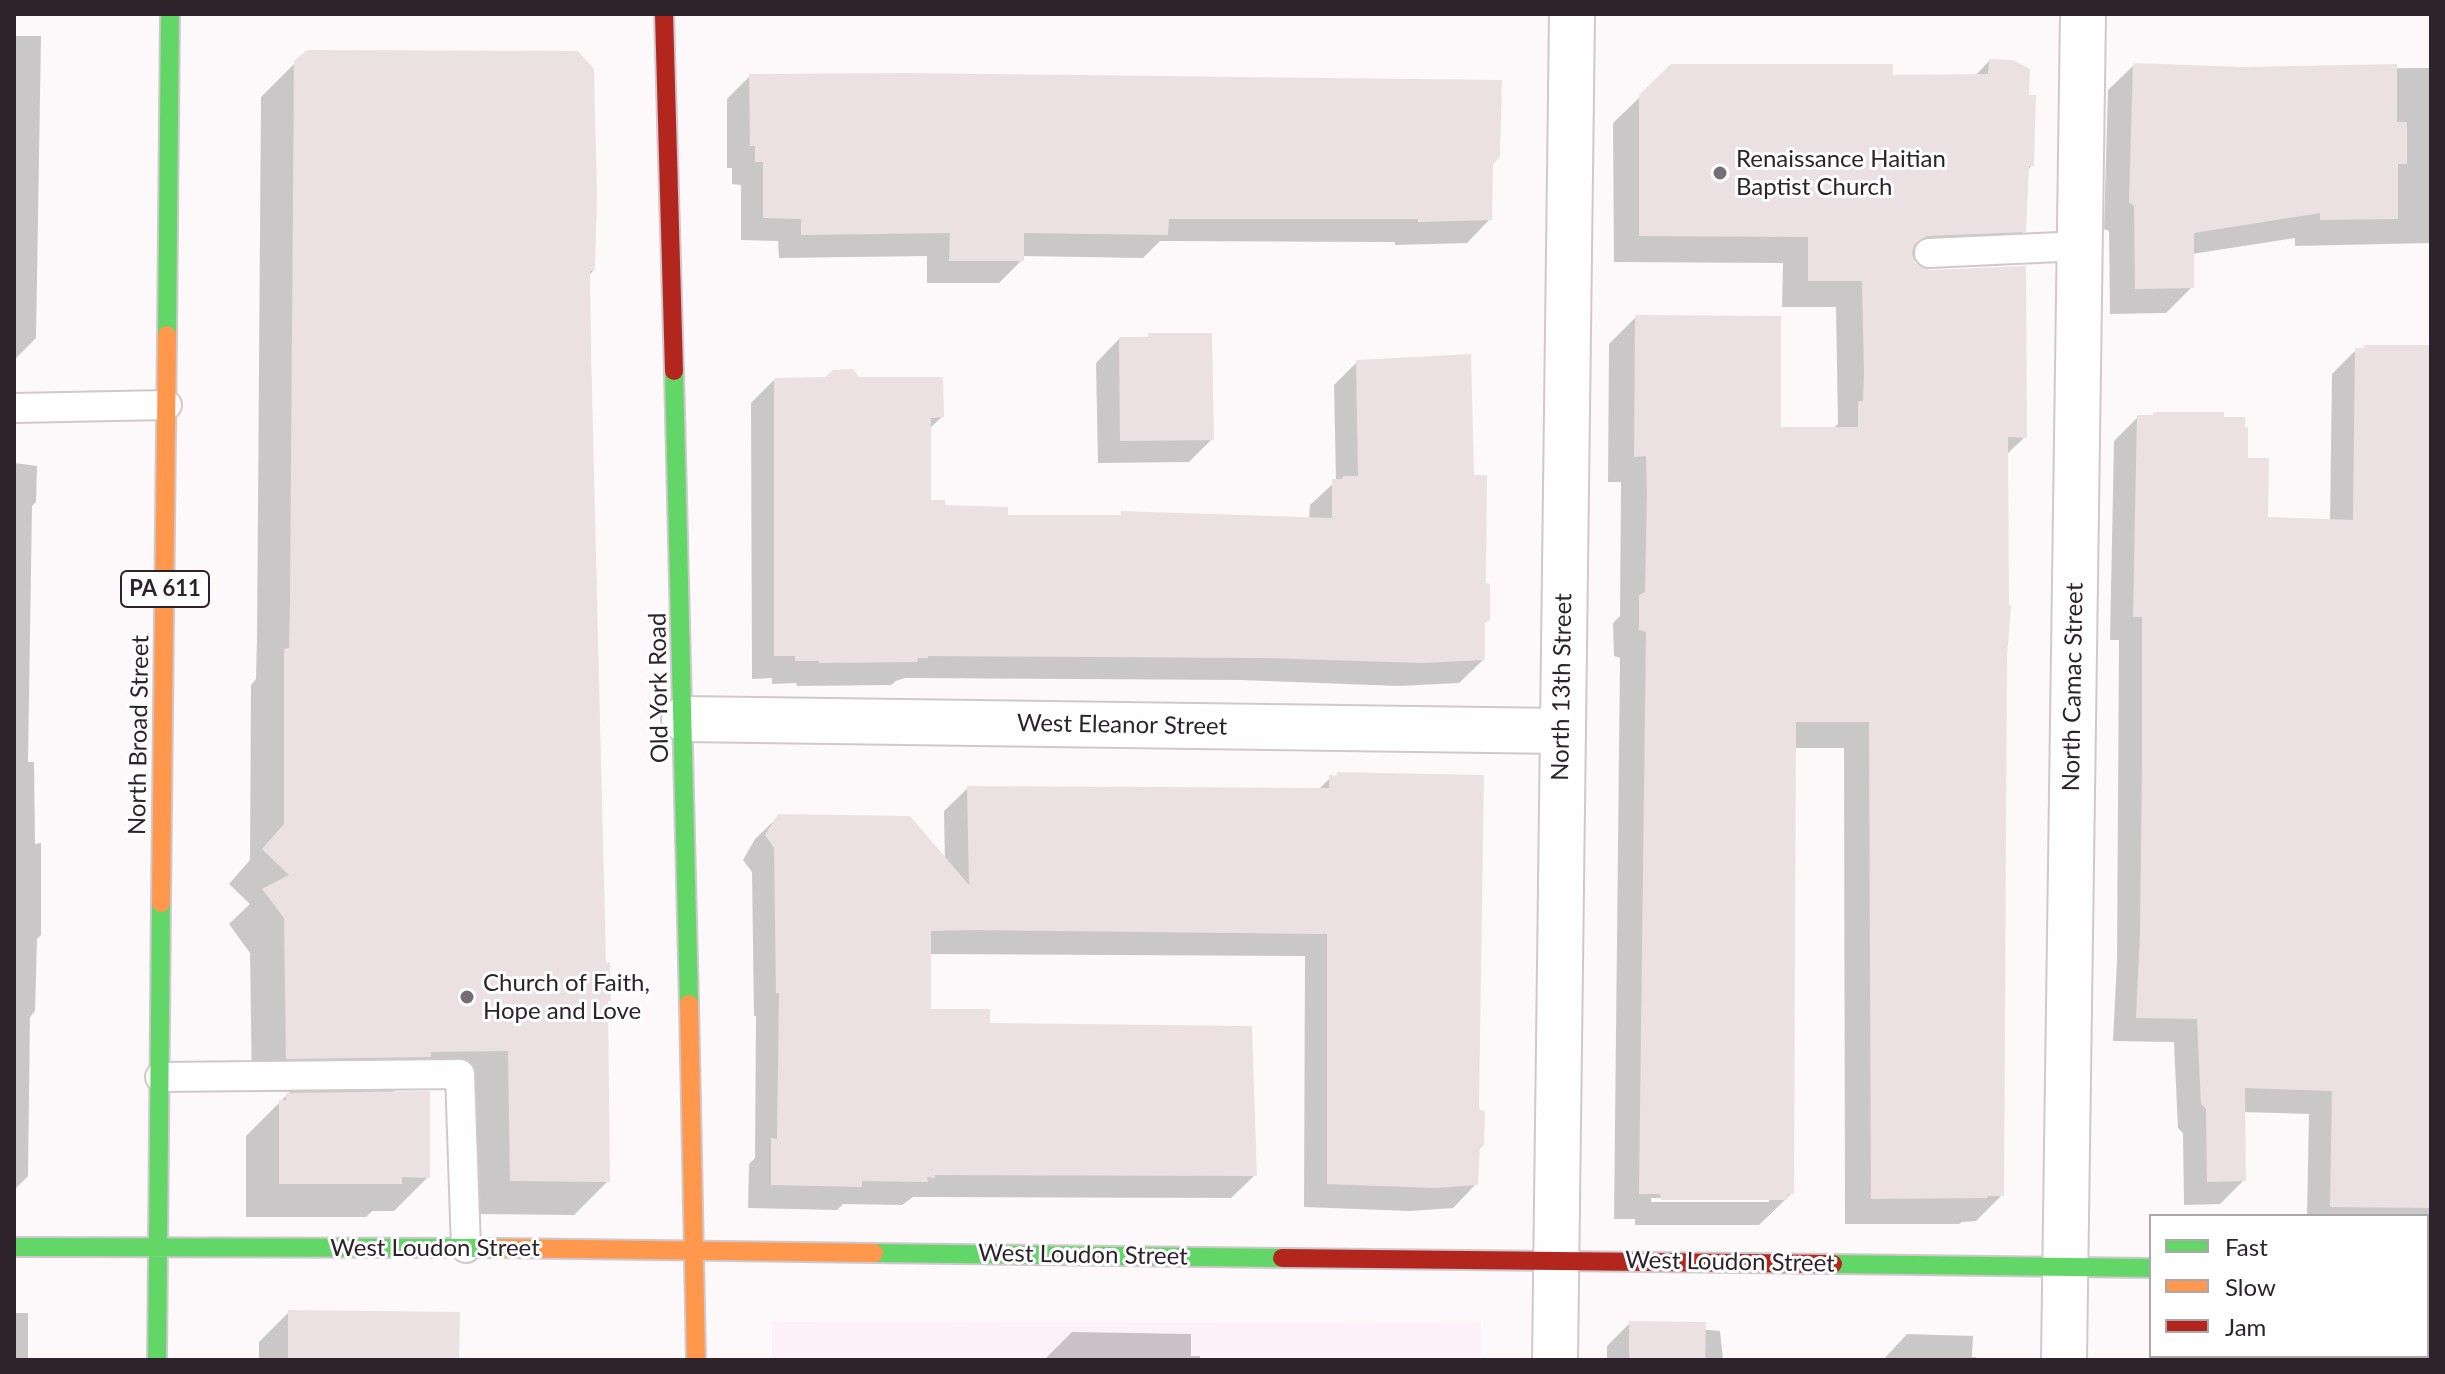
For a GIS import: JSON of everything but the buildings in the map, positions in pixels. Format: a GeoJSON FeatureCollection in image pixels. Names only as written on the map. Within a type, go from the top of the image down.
{"type":"FeatureCollection","features":[{"type":"Feature","properties":{"kind":"street","name":"North Broad Street"},"geometry":{"type":"LineString","coordinates":[[157,1360],[170,14]]}},
{"type":"Feature","properties":{"kind":"street","name":"Old York Road"},"geometry":{"type":"LineString","coordinates":[[664,14],[684,719],[696,1360]]}},
{"type":"Feature","properties":{"kind":"street","name":"North 13th Street"},"geometry":{"type":"LineString","coordinates":[[1555,1360],[1572,14]]}},
{"type":"Feature","properties":{"kind":"street","name":"North Camac Street"},"geometry":{"type":"LineString","coordinates":[[2064,1360],[2083,14]]}},
{"type":"Feature","properties":{"kind":"street","name":"West Eleanor Street"},"geometry":{"type":"LineString","coordinates":[[684,719],[1561,731]]}},
{"type":"Feature","properties":{"kind":"street","name":"West Loudon Street"},"geometry":{"type":"LineString","coordinates":[[14,1247],[466,1248],[2149,1268]]}},
{"type":"Feature","properties":{"kind":"lane"},"geometry":{"type":"LineString","coordinates":[[1929,253],[2081,246]]}},
{"type":"Feature","properties":{"kind":"lane"},"geometry":{"type":"LineString","coordinates":[[14,408],[167,405]]}},
{"type":"Feature","properties":{"kind":"lane"},"geometry":{"type":"LineString","coordinates":[[160,1077],[460,1074],[466,1248]]}},
{"type":"Feature","properties":{"kind":"shaded area"},"geometry":{"type":"Polygon","coordinates":[[[772,1322],[1481,1323],[1481,1360],[772,1360],[772,1322]]]}},
{"type":"Feature","properties":{"kind":"traffic: fast"},"geometry":{"type":"LineString","coordinates":[[167,335],[170,14]]}},
{"type":"Feature","properties":{"kind":"traffic: fast"},"geometry":{"type":"LineString","coordinates":[[674,371],[689,1004]]}},
{"type":"Feature","properties":{"kind":"traffic: fast"},"geometry":{"type":"LineString","coordinates":[[157,1360],[161,903]]}},
{"type":"Feature","properties":{"kind":"traffic: fast"},"geometry":{"type":"LineString","coordinates":[[14,1247],[501,1248]]}},
{"type":"Feature","properties":{"kind":"traffic: fast"},"geometry":{"type":"LineString","coordinates":[[874,1253],[1282,1258]]}},
{"type":"Feature","properties":{"kind":"traffic: fast"},"geometry":{"type":"LineString","coordinates":[[1833,1264],[2149,1268]]}},
{"type":"Feature","properties":{"kind":"traffic: slow"},"geometry":{"type":"LineString","coordinates":[[161,903],[167,335]]}},
{"type":"Feature","properties":{"kind":"traffic: slow"},"geometry":{"type":"LineString","coordinates":[[689,1004],[696,1360]]}},
{"type":"Feature","properties":{"kind":"traffic: slow"},"geometry":{"type":"LineString","coordinates":[[501,1248],[874,1253]]}},
{"type":"Feature","properties":{"kind":"traffic: jam"},"geometry":{"type":"LineString","coordinates":[[664,14],[674,371]]}},
{"type":"Feature","properties":{"kind":"traffic: jam"},"geometry":{"type":"LineString","coordinates":[[1282,1258],[1833,1264]]}},
{"type":"Feature","properties":{"kind":"place","name":"Renaissance Haitian Baptist Church"},"geometry":{"type":"Point","coordinates":[1720,173]}},
{"type":"Feature","properties":{"kind":"place","name":"Church of Faith, Hope and Love"},"geometry":{"type":"Point","coordinates":[467,997]}}]}
